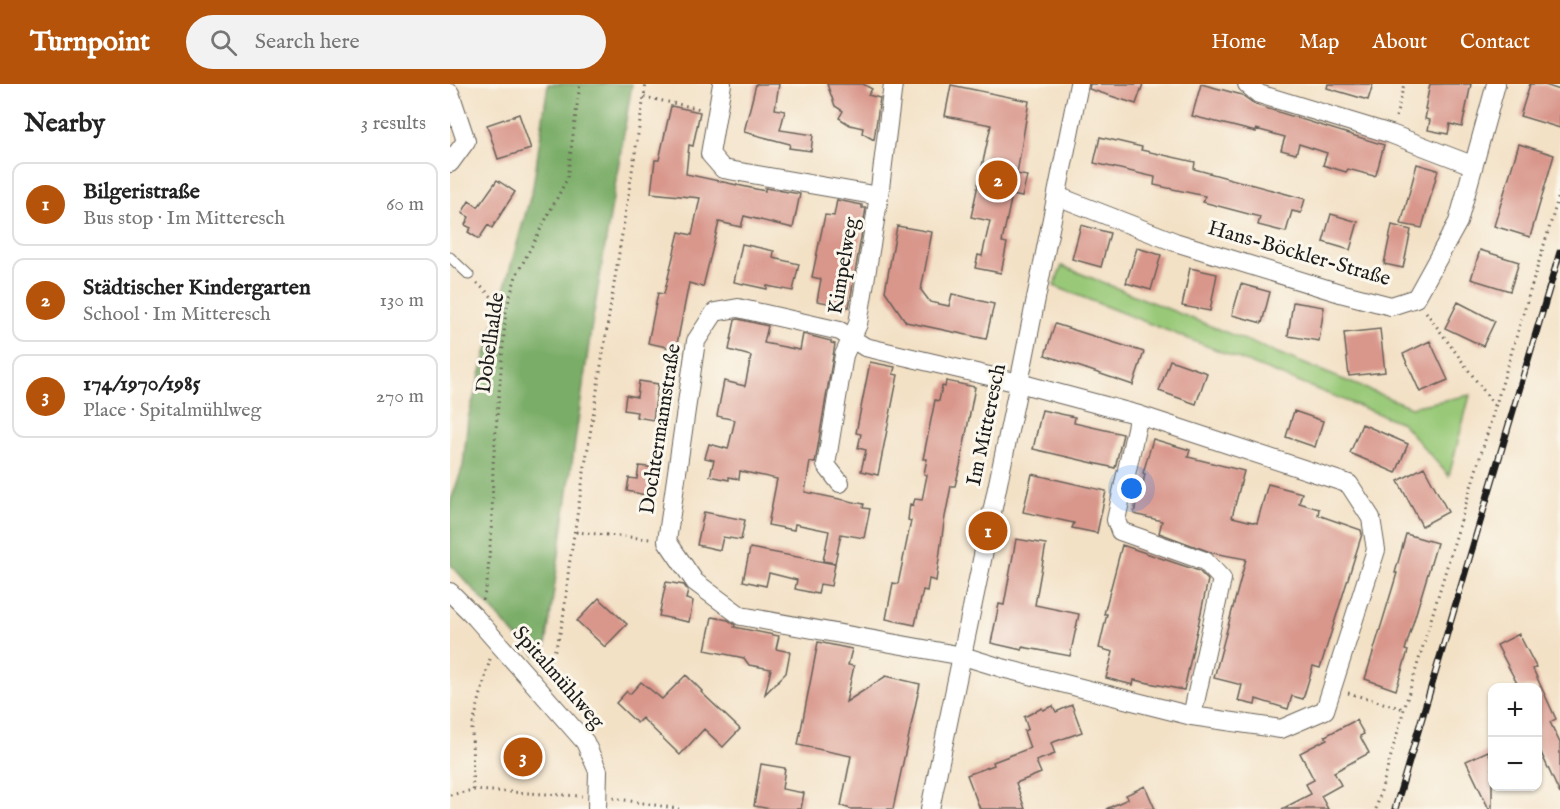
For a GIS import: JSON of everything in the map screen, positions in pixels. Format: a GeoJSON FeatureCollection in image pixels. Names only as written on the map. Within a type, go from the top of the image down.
{"type":"FeatureCollection","features":[{"type":"Feature","properties":{"kind":"street"},"geometry":{"type":"LineString","coordinates":[[722,84],[711,154],[723,169],[879,196]]}},
{"type":"Feature","properties":{"kind":"street","name":"Kimpelweg"},"geometry":{"type":"LineString","coordinates":[[840,483],[826,465],[844,355],[858,324],[894,84]]}},
{"type":"Feature","properties":{"kind":"street","name":"Im Mitteresch"},"geometry":{"type":"LineString","coordinates":[[930,809],[1079,84]]}},
{"type":"Feature","properties":{"kind":"street"},"geometry":{"type":"LineString","coordinates":[[1247,84],[1259,94],[1391,134],[1472,165]]}},
{"type":"Feature","properties":{"kind":"street","name":"Hans-Böckler-Straße"},"geometry":{"type":"LineString","coordinates":[[1057,196],[1175,242],[1340,293],[1391,306],[1416,298],[1458,222],[1496,84]]}},
{"type":"Feature","properties":{"kind":"street"},"geometry":{"type":"LineString","coordinates":[[450,93],[466,141],[450,163]]}},
{"type":"Feature","properties":{"kind":"street","name":"Dochtermannstraße"},"geometry":{"type":"LineString","coordinates":[[738,308],[840,331],[852,338],[865,347],[1019,383],[1139,415],[1349,484],[1371,518],[1376,550],[1325,710],[1281,729],[1192,716],[963,656],[741,616],[695,582],[666,541],[696,341],[715,312],[738,308]]}},
{"type":"Feature","properties":{"kind":"street"},"geometry":{"type":"LineString","coordinates":[[1139,415],[1116,519],[1120,531],[1205,561],[1222,579],[1192,716]]}},
{"type":"Feature","properties":{"kind":"street","name":"Spitalmühlweg"},"geometry":{"type":"LineString","coordinates":[[450,592],[476,618],[585,742],[598,771],[597,809]]}},
{"type":"Feature","properties":{"kind":"lane"},"geometry":{"type":"LineString","coordinates":[[450,257],[469,275]]}},
{"type":"Feature","properties":{"kind":"path","name":"Dobelhalde"},"geometry":{"type":"LineString","coordinates":[[476,618],[487,584],[493,465],[506,310],[516,276],[567,179],[580,84]]}},
{"type":"Feature","properties":{"kind":"path"},"geometry":{"type":"LineString","coordinates":[[535,685],[551,661],[562,624],[646,84]]}},
{"type":"Feature","properties":{"kind":"path"},"geometry":{"type":"LineString","coordinates":[[1391,134],[1404,84]]}},
{"type":"Feature","properties":{"kind":"path"},"geometry":{"type":"LineString","coordinates":[[644,97],[717,112]]}},
{"type":"Feature","properties":{"kind":"path"},"geometry":{"type":"LineString","coordinates":[[1376,809],[1560,192]]}},
{"type":"Feature","properties":{"kind":"path"},"geometry":{"type":"LineString","coordinates":[[469,275],[506,310]]}},
{"type":"Feature","properties":{"kind":"path"},"geometry":{"type":"LineString","coordinates":[[1416,298],[1495,406]]}},
{"type":"Feature","properties":{"kind":"path"},"geometry":{"type":"LineString","coordinates":[[575,532],[666,541]]}},
{"type":"Feature","properties":{"kind":"path"},"geometry":{"type":"LineString","coordinates":[[473,790],[472,728],[491,657]]}},
{"type":"Feature","properties":{"kind":"path"},"geometry":{"type":"LineString","coordinates":[[1332,689],[1404,709]]}},
{"type":"Feature","properties":{"kind":"path"},"geometry":{"type":"LineString","coordinates":[[450,795],[473,790],[567,795]]}},
{"type":"Feature","properties":{"kind":"path"},"geometry":{"type":"LineString","coordinates":[[624,798],[679,809]]}},
{"type":"Feature","properties":{"kind":"green space"},"geometry":{"type":"Polygon","coordinates":[[[548,84],[632,84],[591,330],[546,646],[538,657],[450,564],[450,503],[463,466],[468,418],[533,187],[548,84]]]}},
{"type":"Feature","properties":{"kind":"green space"},"geometry":{"type":"Polygon","coordinates":[[[1062,266],[1411,407],[1470,395],[1449,476],[1402,423],[1054,286],[1062,266]]]}},
{"type":"Feature","properties":{"kind":"building"},"geometry":{"type":"Polygon","coordinates":[[[756,84],[779,84],[775,109],[785,111],[780,130],[813,135],[811,151],[789,148],[790,144],[744,132],[756,84]]]}},
{"type":"Feature","properties":{"kind":"building"},"geometry":{"type":"Polygon","coordinates":[[[827,84],[863,84],[872,89],[868,95],[880,98],[874,140],[862,133],[863,128],[850,125],[839,118],[843,111],[835,106],[827,84]]]}},
{"type":"Feature","properties":{"kind":"building"},"geometry":{"type":"Polygon","coordinates":[[[1090,84],[1143,84],[1136,104],[1089,89],[1090,84]]]}},
{"type":"Feature","properties":{"kind":"building"},"geometry":{"type":"Polygon","coordinates":[[[1201,84],[1242,95],[1256,105],[1384,145],[1376,175],[1348,169],[1346,172],[1323,165],[1327,153],[1299,144],[1296,154],[1281,150],[1285,137],[1192,116],[1201,84]]]}},
{"type":"Feature","properties":{"kind":"building"},"geometry":{"type":"Polygon","coordinates":[[[1328,84],[1373,84],[1368,100],[1327,88],[1328,84]]]}},
{"type":"Feature","properties":{"kind":"building"},"geometry":{"type":"Polygon","coordinates":[[[1430,84],[1471,84],[1462,127],[1450,124],[1448,134],[1428,130],[1430,120],[1425,119],[1427,109],[1425,109],[1430,84]]]}},
{"type":"Feature","properties":{"kind":"building"},"geometry":{"type":"Polygon","coordinates":[[[1530,84],[1542,84],[1560,90],[1560,128],[1520,116],[1530,84]]]}},
{"type":"Feature","properties":{"kind":"building"},"geometry":{"type":"Polygon","coordinates":[[[951,85],[1029,101],[1017,174],[1027,176],[1022,197],[1012,195],[1002,242],[1007,243],[1001,273],[975,268],[978,255],[982,256],[990,221],[971,217],[991,125],[945,116],[951,85]]]}},
{"type":"Feature","properties":{"kind":"building"},"geometry":{"type":"Polygon","coordinates":[[[671,106],[700,112],[693,146],[689,145],[686,174],[765,191],[765,188],[800,194],[793,228],[744,216],[741,227],[719,222],[703,287],[689,283],[676,349],[648,343],[658,293],[664,294],[679,232],[692,235],[700,198],[651,193],[655,160],[659,160],[671,106]]]}},
{"type":"Feature","properties":{"kind":"building"},"geometry":{"type":"Polygon","coordinates":[[[519,114],[531,149],[498,159],[487,125],[519,114]]]}},
{"type":"Feature","properties":{"kind":"building"},"geometry":{"type":"Polygon","coordinates":[[[1100,137],[1142,147],[1141,150],[1195,162],[1194,169],[1305,199],[1301,213],[1292,211],[1286,232],[1258,225],[1260,217],[1203,202],[1205,196],[1154,185],[1155,177],[1094,163],[1100,137]]]}},
{"type":"Feature","properties":{"kind":"building"},"geometry":{"type":"Polygon","coordinates":[[[1519,144],[1554,155],[1530,237],[1494,226],[1519,144]]]}},
{"type":"Feature","properties":{"kind":"building"},"geometry":{"type":"Polygon","coordinates":[[[1417,164],[1438,170],[1422,228],[1401,224],[1417,164]]]}},
{"type":"Feature","properties":{"kind":"building"},"geometry":{"type":"Polygon","coordinates":[[[497,180],[515,192],[492,228],[488,225],[479,239],[468,232],[471,228],[465,225],[469,217],[462,213],[469,201],[478,207],[497,180]]]}},
{"type":"Feature","properties":{"kind":"building"},"geometry":{"type":"Polygon","coordinates":[[[837,200],[862,205],[862,208],[866,208],[849,307],[817,301],[821,279],[812,277],[825,215],[834,216],[837,200]]]}},
{"type":"Feature","properties":{"kind":"building"},"geometry":{"type":"Polygon","coordinates":[[[1331,214],[1358,222],[1350,250],[1323,242],[1331,214]]]}},
{"type":"Feature","properties":{"kind":"building"},"geometry":{"type":"Polygon","coordinates":[[[1081,225],[1110,233],[1101,267],[1072,259],[1081,225]]]}},
{"type":"Feature","properties":{"kind":"building"},"geometry":{"type":"Polygon","coordinates":[[[1392,225],[1411,230],[1403,268],[1384,264],[1392,225]]]}},
{"type":"Feature","properties":{"kind":"building"},"geometry":{"type":"Polygon","coordinates":[[[897,226],[932,232],[921,290],[930,302],[949,306],[952,294],[994,304],[986,339],[906,322],[885,291],[897,226]]]}},
{"type":"Feature","properties":{"kind":"building"},"geometry":{"type":"Polygon","coordinates":[[[742,244],[774,251],[773,258],[799,264],[793,291],[767,286],[767,289],[734,282],[742,244]]]}},
{"type":"Feature","properties":{"kind":"building"},"geometry":{"type":"Polygon","coordinates":[[[1137,248],[1161,255],[1151,290],[1126,283],[1137,248]]]}},
{"type":"Feature","properties":{"kind":"building"},"geometry":{"type":"Polygon","coordinates":[[[1480,250],[1519,262],[1510,291],[1471,279],[1480,250]]]}},
{"type":"Feature","properties":{"kind":"building"},"geometry":{"type":"Polygon","coordinates":[[[1190,268],[1217,274],[1210,311],[1182,306],[1190,268]]]}},
{"type":"Feature","properties":{"kind":"building"},"geometry":{"type":"Polygon","coordinates":[[[1241,284],[1270,292],[1262,323],[1232,315],[1241,284]]]}},
{"type":"Feature","properties":{"kind":"building"},"geometry":{"type":"Polygon","coordinates":[[[1293,302],[1324,307],[1319,341],[1288,336],[1293,302]]]}},
{"type":"Feature","properties":{"kind":"building"},"geometry":{"type":"Polygon","coordinates":[[[1458,302],[1495,321],[1483,346],[1445,328],[1458,302]]]}},
{"type":"Feature","properties":{"kind":"building"},"geometry":{"type":"Polygon","coordinates":[[[735,320],[768,326],[764,343],[800,350],[803,334],[835,344],[815,463],[810,462],[805,492],[864,504],[863,508],[870,509],[864,538],[841,534],[835,563],[823,561],[829,531],[795,524],[794,530],[768,525],[777,479],[740,471],[739,479],[729,477],[729,480],[710,476],[714,460],[705,458],[709,444],[728,449],[735,420],[717,416],[724,381],[745,386],[751,356],[729,350],[735,320]]]}},
{"type":"Feature","properties":{"kind":"building"},"geometry":{"type":"Polygon","coordinates":[[[1055,324],[1144,352],[1133,385],[1045,355],[1055,324]]]}},
{"type":"Feature","properties":{"kind":"building"},"geometry":{"type":"Polygon","coordinates":[[[1380,329],[1385,372],[1349,376],[1344,333],[1380,329]]]}},
{"type":"Feature","properties":{"kind":"building"},"geometry":{"type":"Polygon","coordinates":[[[1430,341],[1448,380],[1420,392],[1403,354],[1430,341]]]}},
{"type":"Feature","properties":{"kind":"building"},"geometry":{"type":"Polygon","coordinates":[[[1170,360],[1207,373],[1196,404],[1159,391],[1170,360]]]}},
{"type":"Feature","properties":{"kind":"building"},"geometry":{"type":"Polygon","coordinates":[[[870,362],[895,367],[893,374],[898,375],[878,475],[861,471],[866,450],[858,448],[861,434],[856,433],[870,362]]]}},
{"type":"Feature","properties":{"kind":"building"},"geometry":{"type":"Polygon","coordinates":[[[639,381],[658,384],[653,420],[636,417],[637,412],[624,410],[626,395],[637,397],[639,381]]]}},
{"type":"Feature","properties":{"kind":"building"},"geometry":{"type":"Polygon","coordinates":[[[946,381],[975,387],[960,466],[955,486],[951,486],[936,581],[929,579],[927,591],[923,590],[915,625],[886,619],[893,583],[898,584],[911,521],[908,520],[910,504],[913,505],[915,499],[922,500],[927,475],[924,474],[927,459],[923,459],[935,400],[939,401],[942,386],[945,387],[946,381]]]}},
{"type":"Feature","properties":{"kind":"building"},"geometry":{"type":"Polygon","coordinates":[[[1042,410],[1075,417],[1074,423],[1123,434],[1115,468],[1033,449],[1042,410]]]}},
{"type":"Feature","properties":{"kind":"building"},"geometry":{"type":"Polygon","coordinates":[[[1294,411],[1323,421],[1315,447],[1286,437],[1294,411]]]}},
{"type":"Feature","properties":{"kind":"building"},"geometry":{"type":"Polygon","coordinates":[[[1362,424],[1408,444],[1396,473],[1350,453],[1362,424]]]}},
{"type":"Feature","properties":{"kind":"building"},"geometry":{"type":"Polygon","coordinates":[[[1153,439],[1190,450],[1188,457],[1244,471],[1232,517],[1257,523],[1268,484],[1302,493],[1299,503],[1319,509],[1318,515],[1361,530],[1362,534],[1320,668],[1313,666],[1303,699],[1292,696],[1288,709],[1256,699],[1255,705],[1238,701],[1242,685],[1214,678],[1246,559],[1213,553],[1159,533],[1162,521],[1134,514],[1137,497],[1140,498],[1145,474],[1143,473],[1153,439]]]}},
{"type":"Feature","properties":{"kind":"building"},"geometry":{"type":"Polygon","coordinates":[[[639,466],[655,468],[650,496],[627,491],[629,478],[637,479],[639,466]]]}},
{"type":"Feature","properties":{"kind":"building"},"geometry":{"type":"Polygon","coordinates":[[[1424,467],[1448,512],[1422,526],[1398,481],[1424,467]]]}},
{"type":"Feature","properties":{"kind":"building"},"geometry":{"type":"Polygon","coordinates":[[[1032,474],[1106,491],[1097,533],[1072,528],[1074,523],[1023,512],[1032,474]]]}},
{"type":"Feature","properties":{"kind":"building"},"geometry":{"type":"Polygon","coordinates":[[[704,512],[745,520],[741,540],[723,537],[720,550],[697,545],[704,512]]]}},
{"type":"Feature","properties":{"kind":"building"},"geometry":{"type":"Polygon","coordinates":[[[1406,534],[1437,543],[1405,650],[1408,651],[1396,690],[1365,679],[1397,573],[1395,573],[1406,534]]]}},
{"type":"Feature","properties":{"kind":"building"},"geometry":{"type":"Polygon","coordinates":[[[1016,539],[1046,544],[1035,605],[1079,614],[1070,656],[1022,647],[1022,650],[991,643],[999,604],[1004,605],[1016,539]]]}},
{"type":"Feature","properties":{"kind":"building"},"geometry":{"type":"Polygon","coordinates":[[[1122,545],[1199,571],[1208,580],[1184,690],[1134,680],[1133,685],[1106,678],[1113,652],[1099,648],[1107,614],[1104,614],[1122,545]]]}},
{"type":"Feature","properties":{"kind":"building"},"geometry":{"type":"Polygon","coordinates":[[[750,548],[835,564],[831,586],[820,584],[818,594],[795,589],[797,580],[769,573],[766,586],[743,581],[750,548]]]}},
{"type":"Feature","properties":{"kind":"building"},"geometry":{"type":"Polygon","coordinates":[[[666,582],[684,585],[688,591],[686,599],[693,601],[689,622],[659,616],[666,582]]]}},
{"type":"Feature","properties":{"kind":"building"},"geometry":{"type":"Polygon","coordinates":[[[599,598],[627,624],[605,647],[577,621],[599,598]]]}},
{"type":"Feature","properties":{"kind":"building"},"geometry":{"type":"Polygon","coordinates":[[[712,617],[728,620],[735,625],[734,627],[779,636],[776,649],[790,652],[786,673],[765,694],[771,669],[749,665],[744,658],[705,650],[712,617]]]}},
{"type":"Feature","properties":{"kind":"building"},"geometry":{"type":"Polygon","coordinates":[[[1519,634],[1536,667],[1533,669],[1539,683],[1517,683],[1497,645],[1519,634]]]}},
{"type":"Feature","properties":{"kind":"building"},"geometry":{"type":"Polygon","coordinates":[[[818,642],[852,649],[848,665],[854,666],[846,702],[886,676],[920,684],[893,809],[851,809],[841,806],[851,756],[798,745],[818,642]]]}},
{"type":"Feature","properties":{"kind":"building"},"geometry":{"type":"Polygon","coordinates":[[[686,675],[740,729],[723,747],[704,729],[680,755],[642,718],[637,723],[616,703],[627,691],[630,694],[641,682],[662,699],[686,675]]]}},
{"type":"Feature","properties":{"kind":"building"},"geometry":{"type":"Polygon","coordinates":[[[1542,689],[1556,719],[1550,722],[1560,743],[1560,794],[1542,755],[1542,689]]]}},
{"type":"Feature","properties":{"kind":"building"},"geometry":{"type":"Polygon","coordinates":[[[1072,705],[1082,732],[1051,743],[1055,754],[1036,761],[1041,773],[1016,783],[1025,809],[980,809],[967,775],[1030,748],[1024,731],[1028,729],[1024,717],[1042,708],[1043,710],[1053,706],[1056,712],[1072,705]]]}},
{"type":"Feature","properties":{"kind":"building"},"geometry":{"type":"Polygon","coordinates":[[[1356,720],[1364,734],[1360,736],[1369,753],[1334,772],[1341,785],[1321,796],[1328,809],[1282,809],[1311,794],[1306,784],[1314,780],[1300,753],[1327,739],[1325,736],[1356,720]]]}},
{"type":"Feature","properties":{"kind":"building"},"geometry":{"type":"Polygon","coordinates":[[[1488,751],[1488,791],[1492,791],[1492,809],[1489,809],[1466,761],[1488,751]]]}},
{"type":"Feature","properties":{"kind":"building"},"geometry":{"type":"Polygon","coordinates":[[[761,764],[785,768],[782,789],[804,793],[801,809],[771,809],[754,806],[761,764]]]}},
{"type":"Feature","properties":{"kind":"building"},"geometry":{"type":"Polygon","coordinates":[[[1145,786],[1155,809],[1106,809],[1128,799],[1126,795],[1145,786]]]}},
{"type":"Feature","properties":{"kind":"railway"},"geometry":{"type":"LineString","coordinates":[[1395,809],[1560,252]]}},
{"type":"Feature","properties":{"kind":"place","name":"Städtischer Kindergarten"},"geometry":{"type":"Point","coordinates":[998,180]}},
{"type":"Feature","properties":{"kind":"place","name":"Bilgeristraße"},"geometry":{"type":"Point","coordinates":[988,531]}},
{"type":"Feature","properties":{"kind":"place","name":"174/1970/1985"},"geometry":{"type":"Point","coordinates":[523,757]}}]}
